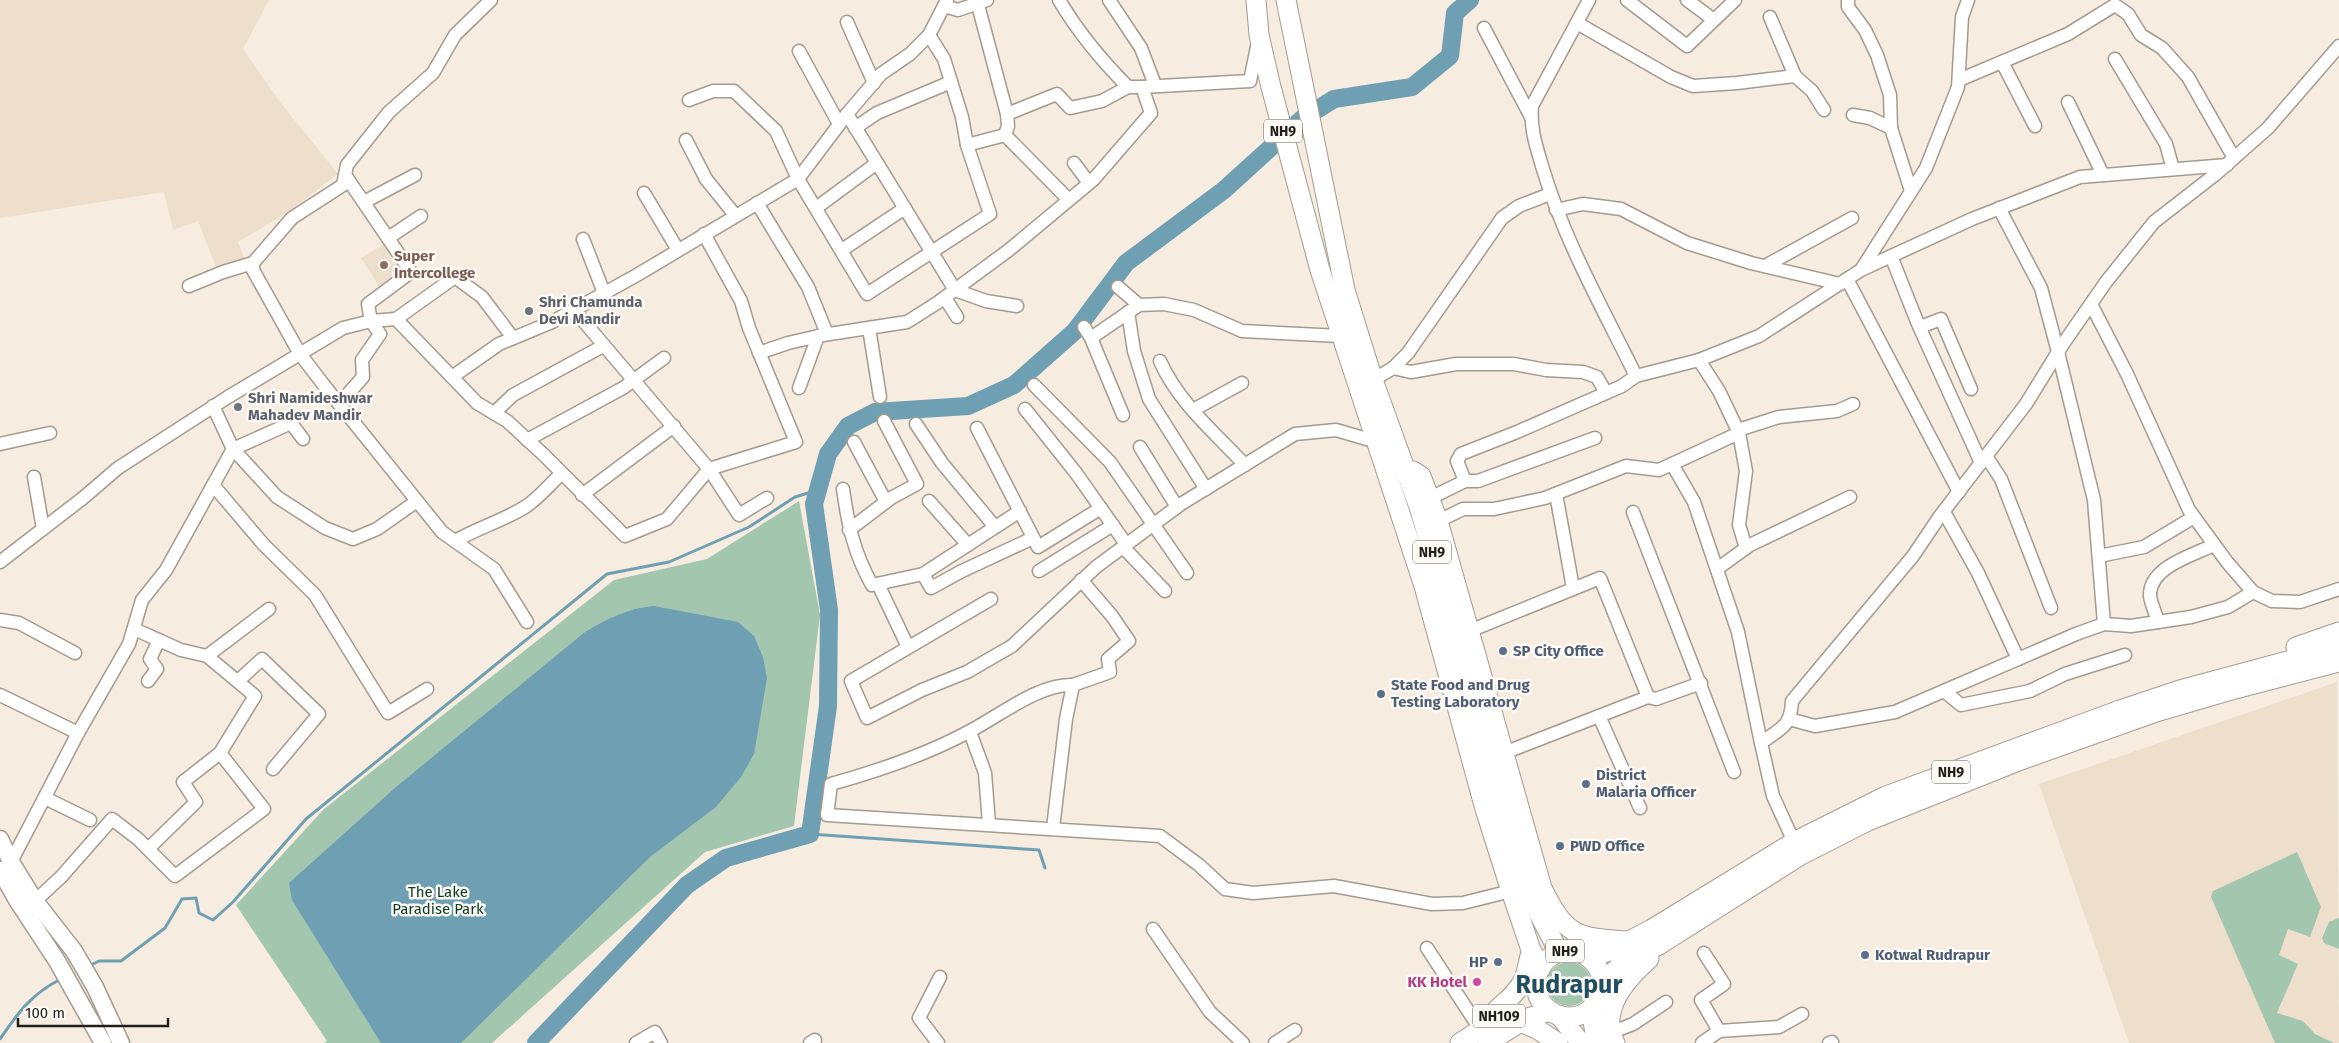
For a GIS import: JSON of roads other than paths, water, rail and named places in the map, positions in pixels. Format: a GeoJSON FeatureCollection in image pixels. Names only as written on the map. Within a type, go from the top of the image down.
{"type":"FeatureCollection","features":[{"type":"Feature","properties":{"kind":"highway","name":"NH9"},"geometry":{"type":"LineString","coordinates":[[1256,0],[1259,34],[1271,87],[1320,270],[1340,336],[1424,501],[1497,756],[1526,882],[1538,912],[1559,952]]}},
{"type":"Feature","properties":{"kind":"highway","name":"NH9"},"geometry":{"type":"LineString","coordinates":[[1286,0],[1301,76],[1318,147],[1377,442],[1424,586],[1485,809],[1532,950],[1538,977],[1539,997],[1555,1013]]}},
{"type":"Feature","properties":{"kind":"highway"},"geometry":{"type":"LineString","coordinates":[[2234,682],[2286,650],[2339,632]]}},
{"type":"Feature","properties":{"kind":"highway","name":"NH9"},"geometry":{"type":"LineString","coordinates":[[1588,957],[1610,951],[1798,849],[1868,820],[1967,774],[2019,754],[2153,713],[2234,682],[2339,647]]}},
{"type":"Feature","properties":{"kind":"highway","name":"NH9"},"geometry":{"type":"LineString","coordinates":[[2234,682],[2339,662]]}},
{"type":"Feature","properties":{"kind":"highway"},"geometry":{"type":"LineString","coordinates":[[1497,756],[1542,888],[1557,917],[1577,934],[1595,940],[1628,941]]}},
{"type":"Feature","properties":{"kind":"highway","name":"NH9"},"geometry":{"type":"LineString","coordinates":[[1602,982],[1620,966],[1658,946],[1798,849]]}},
{"type":"Feature","properties":{"kind":"highway"},"geometry":{"type":"LineString","coordinates":[[1555,1013],[1574,1017],[1591,1009],[1595,1033],[1609,1040],[1611,1015],[1618,992],[1630,975],[1650,958],[1658,946]]}},
{"type":"Feature","properties":{"kind":"highway"},"geometry":{"type":"LineString","coordinates":[[1484,1036],[1488,1016],[1516,990],[1525,978],[1532,950]]}},
{"type":"Feature","properties":{"kind":"highway","name":"NH9"},"geometry":{"type":"LineString","coordinates":[[1538,977],[1549,957],[1559,952],[1570,951],[1581,953],[1588,957],[1598,967],[1602,982],[1599,998],[1591,1009]]}},
{"type":"Feature","properties":{"kind":"highway","name":"NH109"},"geometry":{"type":"LineString","coordinates":[[1484,1036],[1518,1004],[1538,977]]}},
{"type":"Feature","properties":{"kind":"highway"},"geometry":{"type":"LineString","coordinates":[[1555,1013],[1581,1043]]}},
{"type":"Feature","properties":{"kind":"highway","name":"NH109"},"geometry":{"type":"LineString","coordinates":[[1460,1043],[1484,1036],[1527,1018],[1555,1013]]}},
{"type":"Feature","properties":{"kind":"highway"},"geometry":{"type":"LineString","coordinates":[[1520,1022],[1537,1029],[1558,1043]]}},
{"type":"Feature","properties":{"kind":"main road"},"geometry":{"type":"LineString","coordinates":[[0,839],[5,866],[17,900],[57,960],[103,1043]]}},
{"type":"Feature","properties":{"kind":"main road"},"geometry":{"type":"LineString","coordinates":[[5,866],[74,952],[95,986],[121,1043]]}},
{"type":"Feature","properties":{"kind":"street"},"geometry":{"type":"LineString","coordinates":[[189,286],[223,272],[253,263],[292,218],[342,184],[347,165],[389,112],[433,73],[455,35],[490,0]]}},
{"type":"Feature","properties":{"kind":"street"},"geometry":{"type":"LineString","coordinates":[[1059,0],[1072,22],[1106,65],[1128,87]]}},
{"type":"Feature","properties":{"kind":"street"},"geometry":{"type":"LineString","coordinates":[[759,353],[788,343],[823,335],[907,322],[950,294],[1009,250],[1089,183],[1151,113],[1141,48],[1109,0]]}},
{"type":"Feature","properties":{"kind":"street"},"geometry":{"type":"LineString","coordinates":[[1589,0],[1532,106],[1530,125],[1550,194],[1567,238],[1636,376]]}},
{"type":"Feature","properties":{"kind":"street"},"geometry":{"type":"LineString","coordinates":[[1627,0],[1687,46],[1735,0]]}},
{"type":"Feature","properties":{"kind":"street"},"geometry":{"type":"LineString","coordinates":[[1687,0],[1714,20]]}},
{"type":"Feature","properties":{"kind":"street"},"geometry":{"type":"LineString","coordinates":[[1848,0],[1848,7],[1865,30],[1890,95],[1891,128],[1911,191]]}},
{"type":"Feature","properties":{"kind":"street"},"geometry":{"type":"LineString","coordinates":[[1861,270],[1926,168],[1958,87],[1962,17],[1968,0]]}},
{"type":"Feature","properties":{"kind":"street"},"geometry":{"type":"LineString","coordinates":[[452,377],[499,344],[574,310],[798,178],[843,119],[882,74],[910,54],[929,35],[945,3],[958,10],[982,3],[1007,114],[1008,126],[1005,135]]}},
{"type":"Feature","properties":{"kind":"street"},"geometry":{"type":"LineString","coordinates":[[1959,80],[2068,34],[2115,5],[2128,14],[2141,34],[2162,48],[2188,76],[2230,162]]}},
{"type":"Feature","properties":{"kind":"street"},"geometry":{"type":"LineString","coordinates":[[1770,17],[1795,76],[1812,91],[1824,110]]}},
{"type":"Feature","properties":{"kind":"street"},"geometry":{"type":"LineString","coordinates":[[847,22],[874,83]]}},
{"type":"Feature","properties":{"kind":"street"},"geometry":{"type":"LineString","coordinates":[[1577,23],[1671,77],[1693,86],[1736,84],[1795,76]]}},
{"type":"Feature","properties":{"kind":"street"},"geometry":{"type":"LineString","coordinates":[[1484,28],[1531,117]]}},
{"type":"Feature","properties":{"kind":"street"},"geometry":{"type":"LineString","coordinates":[[1007,114],[1057,94],[1070,108],[1102,101],[1128,87],[1250,80],[1259,34]]}},
{"type":"Feature","properties":{"kind":"street"},"geometry":{"type":"LineString","coordinates":[[689,100],[713,91],[734,91],[776,131],[798,178],[842,250],[866,294],[990,214],[966,145],[962,117],[944,58],[929,35]]}},
{"type":"Feature","properties":{"kind":"street"},"geometry":{"type":"LineString","coordinates":[[1761,743],[1786,725],[1792,701],[1914,556],[1944,512],[2026,404],[2058,352],[2091,304],[2154,222],[2230,162],[2268,128],[2339,46]]}},
{"type":"Feature","properties":{"kind":"street"},"geometry":{"type":"LineString","coordinates":[[798,51],[843,119],[855,128],[932,252],[957,316]]}},
{"type":"Feature","properties":{"kind":"street"},"geometry":{"type":"LineString","coordinates":[[2115,59],[2166,144],[2173,169]]}},
{"type":"Feature","properties":{"kind":"street"},"geometry":{"type":"LineString","coordinates":[[2002,62],[2035,126]]}},
{"type":"Feature","properties":{"kind":"street"},"geometry":{"type":"LineString","coordinates":[[855,128],[877,113],[951,82]]}},
{"type":"Feature","properties":{"kind":"street"},"geometry":{"type":"LineString","coordinates":[[2068,102],[2103,175]]}},
{"type":"Feature","properties":{"kind":"street"},"geometry":{"type":"LineString","coordinates":[[1853,116],[1870,118],[1891,128]]}},
{"type":"Feature","properties":{"kind":"street"},"geometry":{"type":"LineString","coordinates":[[966,145],[1005,135]]}},
{"type":"Feature","properties":{"kind":"street"},"geometry":{"type":"LineString","coordinates":[[1005,135],[1069,200]]}},
{"type":"Feature","properties":{"kind":"street"},"geometry":{"type":"LineString","coordinates":[[686,140],[706,179],[735,215]]}},
{"type":"Feature","properties":{"kind":"street"},"geometry":{"type":"LineString","coordinates":[[1465,481],[1457,461],[1461,454],[1517,432],[1622,386],[1636,376],[1699,360],[1759,336],[1861,270],[1999,208],[2080,177],[2230,162]]}},
{"type":"Feature","properties":{"kind":"street"},"geometry":{"type":"LineString","coordinates":[[816,208],[877,163]]}},
{"type":"Feature","properties":{"kind":"street"},"geometry":{"type":"LineString","coordinates":[[1074,163],[1089,183]]}},
{"type":"Feature","properties":{"kind":"street"},"geometry":{"type":"LineString","coordinates":[[339,404],[363,377],[362,360],[380,334],[371,321],[368,304],[411,272],[345,175]]}},
{"type":"Feature","properties":{"kind":"street"},"geometry":{"type":"LineString","coordinates":[[364,202],[415,175]]}},
{"type":"Feature","properties":{"kind":"street"},"geometry":{"type":"LineString","coordinates":[[644,192],[678,250]]}},
{"type":"Feature","properties":{"kind":"street"},"geometry":{"type":"LineString","coordinates":[[1365,382],[1393,368],[1408,353],[1502,218],[1519,206],[1550,194]]}},
{"type":"Feature","properties":{"kind":"street"},"geometry":{"type":"LineString","coordinates":[[757,203],[808,287],[823,335],[799,388]]}},
{"type":"Feature","properties":{"kind":"street"},"geometry":{"type":"LineString","coordinates":[[1556,210],[1583,204],[1621,209],[1687,243],[1765,266],[1844,281]]}},
{"type":"Feature","properties":{"kind":"street"},"geometry":{"type":"LineString","coordinates":[[842,250],[905,208]]}},
{"type":"Feature","properties":{"kind":"street"},"geometry":{"type":"LineString","coordinates":[[1999,208],[2041,288],[2058,352],[2094,500],[2104,624]]}},
{"type":"Feature","properties":{"kind":"street"},"geometry":{"type":"LineString","coordinates":[[388,238],[421,216]]}},
{"type":"Feature","properties":{"kind":"street"},"geometry":{"type":"LineString","coordinates":[[1765,266],[1852,218]]}},
{"type":"Feature","properties":{"kind":"street"},"geometry":{"type":"LineString","coordinates":[[396,319],[477,403],[507,421],[625,536],[667,519],[710,469],[796,442],[749,328],[741,301],[704,234]]}},
{"type":"Feature","properties":{"kind":"street"},"geometry":{"type":"LineString","coordinates":[[583,239],[604,293]]}},
{"type":"Feature","properties":{"kind":"street"},"geometry":{"type":"LineString","coordinates":[[1891,256],[1920,327],[1984,459],[2001,479],[2051,608]]}},
{"type":"Feature","properties":{"kind":"street"},"geometry":{"type":"LineString","coordinates":[[253,263],[253,270],[300,354],[442,532],[494,569],[527,622]]}},
{"type":"Feature","properties":{"kind":"street"},"geometry":{"type":"LineString","coordinates":[[0,562],[118,468],[213,406],[343,328],[371,321],[396,319],[455,277],[482,297],[514,338]]}},
{"type":"Feature","properties":{"kind":"street"},"geometry":{"type":"LineString","coordinates":[[1844,281],[1959,492]]}},
{"type":"Feature","properties":{"kind":"street"},"geometry":{"type":"LineString","coordinates":[[1118,287],[1139,304]]}},
{"type":"Feature","properties":{"kind":"street"},"geometry":{"type":"LineString","coordinates":[[950,294],[1017,306]]}},
{"type":"Feature","properties":{"kind":"street"},"geometry":{"type":"LineString","coordinates":[[1123,416],[1088,333],[1128,312],[1139,304],[1164,304],[1194,310],[1242,330],[1340,336]]}},
{"type":"Feature","properties":{"kind":"street"},"geometry":{"type":"LineString","coordinates":[[2091,304],[2127,374],[2188,510],[2252,592],[2272,601],[2300,602],[2338,591]]}},
{"type":"Feature","properties":{"kind":"street"},"geometry":{"type":"LineString","coordinates":[[574,310],[710,469],[739,515],[767,498]]}},
{"type":"Feature","properties":{"kind":"street"},"geometry":{"type":"LineString","coordinates":[[1128,312],[1134,351],[1149,399],[1206,489]]}},
{"type":"Feature","properties":{"kind":"street"},"geometry":{"type":"LineString","coordinates":[[1920,327],[1941,319],[1971,389]]}},
{"type":"Feature","properties":{"kind":"street"},"geometry":{"type":"LineString","coordinates":[[869,328],[880,397]]}},
{"type":"Feature","properties":{"kind":"street"},"geometry":{"type":"LineString","coordinates":[[494,413],[513,395],[603,346]]}},
{"type":"Feature","properties":{"kind":"street"},"geometry":{"type":"LineString","coordinates":[[528,440],[634,379],[664,358]]}},
{"type":"Feature","properties":{"kind":"street"},"geometry":{"type":"LineString","coordinates":[[1699,360],[1719,391],[1739,432],[1746,471],[1739,525],[1746,548]]}},
{"type":"Feature","properties":{"kind":"street"},"geometry":{"type":"LineString","coordinates":[[1160,361],[1168,378],[1193,410],[1245,465]]}},
{"type":"Feature","properties":{"kind":"street"},"geometry":{"type":"LineString","coordinates":[[1393,368],[1411,372],[1456,364],[1514,364],[1546,370],[1583,372],[1597,377],[1606,393]]}},
{"type":"Feature","properties":{"kind":"street"},"geometry":{"type":"LineString","coordinates":[[1193,410],[1242,383]]}},
{"type":"Feature","properties":{"kind":"street"},"geometry":{"type":"LineString","coordinates":[[1034,385],[1110,462],[1187,573]]}},
{"type":"Feature","properties":{"kind":"street"},"geometry":{"type":"LineString","coordinates":[[1431,524],[1463,509],[1494,509],[1556,494],[1626,466],[1660,470],[1739,432],[1779,417],[1837,411],[1852,404]]}},
{"type":"Feature","properties":{"kind":"street"},"geometry":{"type":"LineString","coordinates":[[213,406],[233,448],[277,497],[325,528],[353,538],[377,529],[417,501]]}},
{"type":"Feature","properties":{"kind":"street"},"geometry":{"type":"LineString","coordinates":[[1025,409],[1101,508],[1124,545],[1165,591]]}},
{"type":"Feature","properties":{"kind":"street"},"geometry":{"type":"LineString","coordinates":[[849,530],[886,502],[917,484],[884,421]]}},
{"type":"Feature","properties":{"kind":"street"},"geometry":{"type":"LineString","coordinates":[[5,866],[45,798],[78,733],[129,644],[142,600],[166,570],[233,448],[291,423],[303,439]]}},
{"type":"Feature","properties":{"kind":"street"},"geometry":{"type":"LineString","coordinates":[[916,424],[942,463],[996,527]]}},
{"type":"Feature","properties":{"kind":"street"},"geometry":{"type":"LineString","coordinates":[[582,495],[674,426]]}},
{"type":"Feature","properties":{"kind":"street"},"geometry":{"type":"LineString","coordinates":[[976,428],[1038,547],[1101,508]]}},
{"type":"Feature","properties":{"kind":"street"},"geometry":{"type":"LineString","coordinates":[[991,599],[908,647],[880,666],[851,681],[867,718],[922,690],[967,672],[1012,646],[1081,580],[1124,545],[1177,507],[1295,434],[1336,430],[1377,442]]}},
{"type":"Feature","properties":{"kind":"street"},"geometry":{"type":"LineString","coordinates":[[0,444],[50,433]]}},
{"type":"Feature","properties":{"kind":"street"},"geometry":{"type":"LineString","coordinates":[[1424,501],[1465,481],[1478,482],[1596,438]]}},
{"type":"Feature","properties":{"kind":"street"},"geometry":{"type":"LineString","coordinates":[[854,442],[886,502]]}},
{"type":"Feature","properties":{"kind":"street"},"geometry":{"type":"LineString","coordinates":[[1140,447],[1177,507]]}},
{"type":"Feature","properties":{"kind":"street"},"geometry":{"type":"LineString","coordinates":[[1672,464],[1694,502],[1738,632],[1773,796],[1798,849]]}},
{"type":"Feature","properties":{"kind":"street"},"geometry":{"type":"LineString","coordinates":[[455,541],[471,532],[502,520],[527,506],[562,473]]}},
{"type":"Feature","properties":{"kind":"street"},"geometry":{"type":"LineString","coordinates":[[34,477],[43,529]]}},
{"type":"Feature","properties":{"kind":"street"},"geometry":{"type":"LineString","coordinates":[[213,485],[264,545],[315,595],[388,713],[427,689]]}},
{"type":"Feature","properties":{"kind":"street"},"geometry":{"type":"LineString","coordinates":[[842,489],[849,530],[859,561],[872,585],[923,574],[1020,511]]}},
{"type":"Feature","properties":{"kind":"street"},"geometry":{"type":"LineString","coordinates":[[1556,494],[1573,588]]}},
{"type":"Feature","properties":{"kind":"street"},"geometry":{"type":"LineString","coordinates":[[1717,569],[1746,548],[1850,497]]}},
{"type":"Feature","properties":{"kind":"street"},"geometry":{"type":"LineString","coordinates":[[929,501],[968,545]]}},
{"type":"Feature","properties":{"kind":"street"},"geometry":{"type":"LineString","coordinates":[[1633,512],[1734,772]]}},
{"type":"Feature","properties":{"kind":"street"},"geometry":{"type":"LineString","coordinates":[[1944,512],[1978,573],[2018,659]]}},
{"type":"Feature","properties":{"kind":"street"},"geometry":{"type":"LineString","coordinates":[[2099,556],[2144,547],[2194,517]]}},
{"type":"Feature","properties":{"kind":"street"},"geometry":{"type":"LineString","coordinates":[[1039,571],[1113,525]]}},
{"type":"Feature","properties":{"kind":"street"},"geometry":{"type":"LineString","coordinates":[[923,574],[932,588],[960,572],[1033,538]]}},
{"type":"Feature","properties":{"kind":"street"},"geometry":{"type":"LineString","coordinates":[[2158,622],[2150,596],[2154,579],[2168,568],[2214,545]]}},
{"type":"Feature","properties":{"kind":"street"},"geometry":{"type":"LineString","coordinates":[[1463,633],[1600,578],[1648,697]]}},
{"type":"Feature","properties":{"kind":"street"},"geometry":{"type":"LineString","coordinates":[[1081,580],[1112,616],[1129,641],[1108,659],[1110,672],[1073,685],[1060,684],[1003,710],[970,732],[884,769],[830,784],[827,815],[1160,836],[1199,865],[1225,888],[1253,893],[1334,886],[1432,904],[1463,903],[1511,891]]}},
{"type":"Feature","properties":{"kind":"street"},"geometry":{"type":"LineString","coordinates":[[878,584],[908,647]]}},
{"type":"Feature","properties":{"kind":"street"},"geometry":{"type":"LineString","coordinates":[[1789,719],[1815,726],[1895,712],[2076,634],[2104,624],[2131,626],[2228,607],[2252,592]]}},
{"type":"Feature","properties":{"kind":"street"},"geometry":{"type":"LineString","coordinates":[[207,656],[270,609]]}},
{"type":"Feature","properties":{"kind":"street"},"geometry":{"type":"LineString","coordinates":[[0,620],[19,623],[75,653]]}},
{"type":"Feature","properties":{"kind":"street"},"geometry":{"type":"LineString","coordinates":[[134,629],[181,650],[207,656],[255,696],[220,753],[183,782],[196,802],[148,849]]}},
{"type":"Feature","properties":{"kind":"street"},"geometry":{"type":"LineString","coordinates":[[148,681],[157,669],[150,658],[159,640]]}},
{"type":"Feature","properties":{"kind":"street"},"geometry":{"type":"LineString","coordinates":[[1944,691],[1961,705],[2030,690],[2065,674],[2125,655]]}},
{"type":"Feature","properties":{"kind":"street"},"geometry":{"type":"LineString","coordinates":[[238,681],[262,659],[319,714],[273,769]]}},
{"type":"Feature","properties":{"kind":"street"},"geometry":{"type":"LineString","coordinates":[[1497,756],[1648,697],[1656,699],[1701,683]]}},
{"type":"Feature","properties":{"kind":"street"},"geometry":{"type":"LineString","coordinates":[[1053,828],[1066,719],[1073,685]]}},
{"type":"Feature","properties":{"kind":"street"},"geometry":{"type":"LineString","coordinates":[[0,695],[78,733]]}},
{"type":"Feature","properties":{"kind":"street"},"geometry":{"type":"LineString","coordinates":[[1600,716],[1640,808]]}},
{"type":"Feature","properties":{"kind":"street"},"geometry":{"type":"LineString","coordinates":[[970,732],[985,773],[989,824]]}},
{"type":"Feature","properties":{"kind":"street"},"geometry":{"type":"LineString","coordinates":[[35,902],[61,877],[112,819],[148,849],[175,876],[264,809],[220,753]]}},
{"type":"Feature","properties":{"kind":"street"},"geometry":{"type":"LineString","coordinates":[[45,798],[90,820]]}},
{"type":"Feature","properties":{"kind":"street"},"geometry":{"type":"LineString","coordinates":[[1153,929],[1210,1012],[1243,1043]]}},
{"type":"Feature","properties":{"kind":"street"},"geometry":{"type":"LineString","coordinates":[[1427,948],[1484,1036]]}},
{"type":"Feature","properties":{"kind":"street"},"geometry":{"type":"LineString","coordinates":[[1704,952],[1724,984],[1701,1000],[1719,1031]]}},
{"type":"Feature","properties":{"kind":"street"},"geometry":{"type":"LineString","coordinates":[[938,1043],[919,1018],[940,977]]}},
{"type":"Feature","properties":{"kind":"street"},"geometry":{"type":"LineString","coordinates":[[1609,1040],[1666,1002]]}},
{"type":"Feature","properties":{"kind":"street"},"geometry":{"type":"LineString","coordinates":[[1702,1043],[1719,1031],[1780,1026],[1802,1014]]}},
{"type":"Feature","properties":{"kind":"street"},"geometry":{"type":"LineString","coordinates":[[1275,1043],[1295,1030]]}},
{"type":"Feature","properties":{"kind":"street"},"geometry":{"type":"LineString","coordinates":[[636,1043],[655,1032],[661,1043]]}},
{"type":"Feature","properties":{"kind":"water","name":"The Lake Paradise Park"},"geometry":{"type":"Polygon","coordinates":[[[654,606],[738,622],[754,636],[763,657],[767,678],[754,754],[741,777],[716,807],[650,857],[461,1043],[381,1043],[292,900],[289,883],[396,787],[585,632],[618,615],[635,609],[654,606]]]}},
{"type":"Feature","properties":{"kind":"waterway"},"geometry":{"type":"LineString","coordinates":[[536,1043],[687,885],[726,858],[810,834],[828,706],[829,610],[814,504],[828,454],[848,426],[875,412],[968,406],[1014,385],[1075,331],[1126,263],[1224,190],[1302,119],[1334,99],[1412,87],[1450,56],[1455,13],[1470,0]]}},
{"type":"Feature","properties":{"kind":"waterway"},"geometry":{"type":"LineString","coordinates":[[89,966],[99,961],[121,961],[165,928],[182,899],[196,898],[199,913],[213,920],[233,902],[306,819],[607,574],[669,562],[749,527],[795,497],[818,490]]}},
{"type":"Feature","properties":{"kind":"waterway"},"geometry":{"type":"LineString","coordinates":[[810,834],[1039,850],[1045,868]]}},
{"type":"Feature","properties":{"kind":"waterway"},"geometry":{"type":"LineString","coordinates":[[0,1039],[19,1013],[33,998],[61,979]]}},
{"type":"Feature","properties":{"kind":"place","name":"Super Intercollege"},"geometry":{"type":"Point","coordinates":[384,265]}},
{"type":"Feature","properties":{"kind":"place","name":"Shri Chamunda Devi Mandir"},"geometry":{"type":"Point","coordinates":[529,311]}},
{"type":"Feature","properties":{"kind":"place","name":"Shri Namideshwar Mahadev Mandir"},"geometry":{"type":"Point","coordinates":[238,407]}},
{"type":"Feature","properties":{"kind":"place","name":"SP City Office"},"geometry":{"type":"Point","coordinates":[1503,651]}},
{"type":"Feature","properties":{"kind":"place","name":"State Food and Drug Testing Laboratory"},"geometry":{"type":"Point","coordinates":[1381,694]}},
{"type":"Feature","properties":{"kind":"place","name":"District Malaria Officer"},"geometry":{"type":"Point","coordinates":[1586,784]}},
{"type":"Feature","properties":{"kind":"place","name":"PWD Office"},"geometry":{"type":"Point","coordinates":[1560,846]}},
{"type":"Feature","properties":{"kind":"place","name":"Kotwal Rudrapur"},"geometry":{"type":"Point","coordinates":[1865,955]}},
{"type":"Feature","properties":{"kind":"place","name":"HP"},"geometry":{"type":"Point","coordinates":[1498,962]}},
{"type":"Feature","properties":{"kind":"place","name":"KK Hotel"},"geometry":{"type":"Point","coordinates":[1477,982]}},
{"type":"Feature","properties":{"kind":"district","name":"Rudrapur"},"geometry":{"type":"Point","coordinates":[1569,985]}}]}
